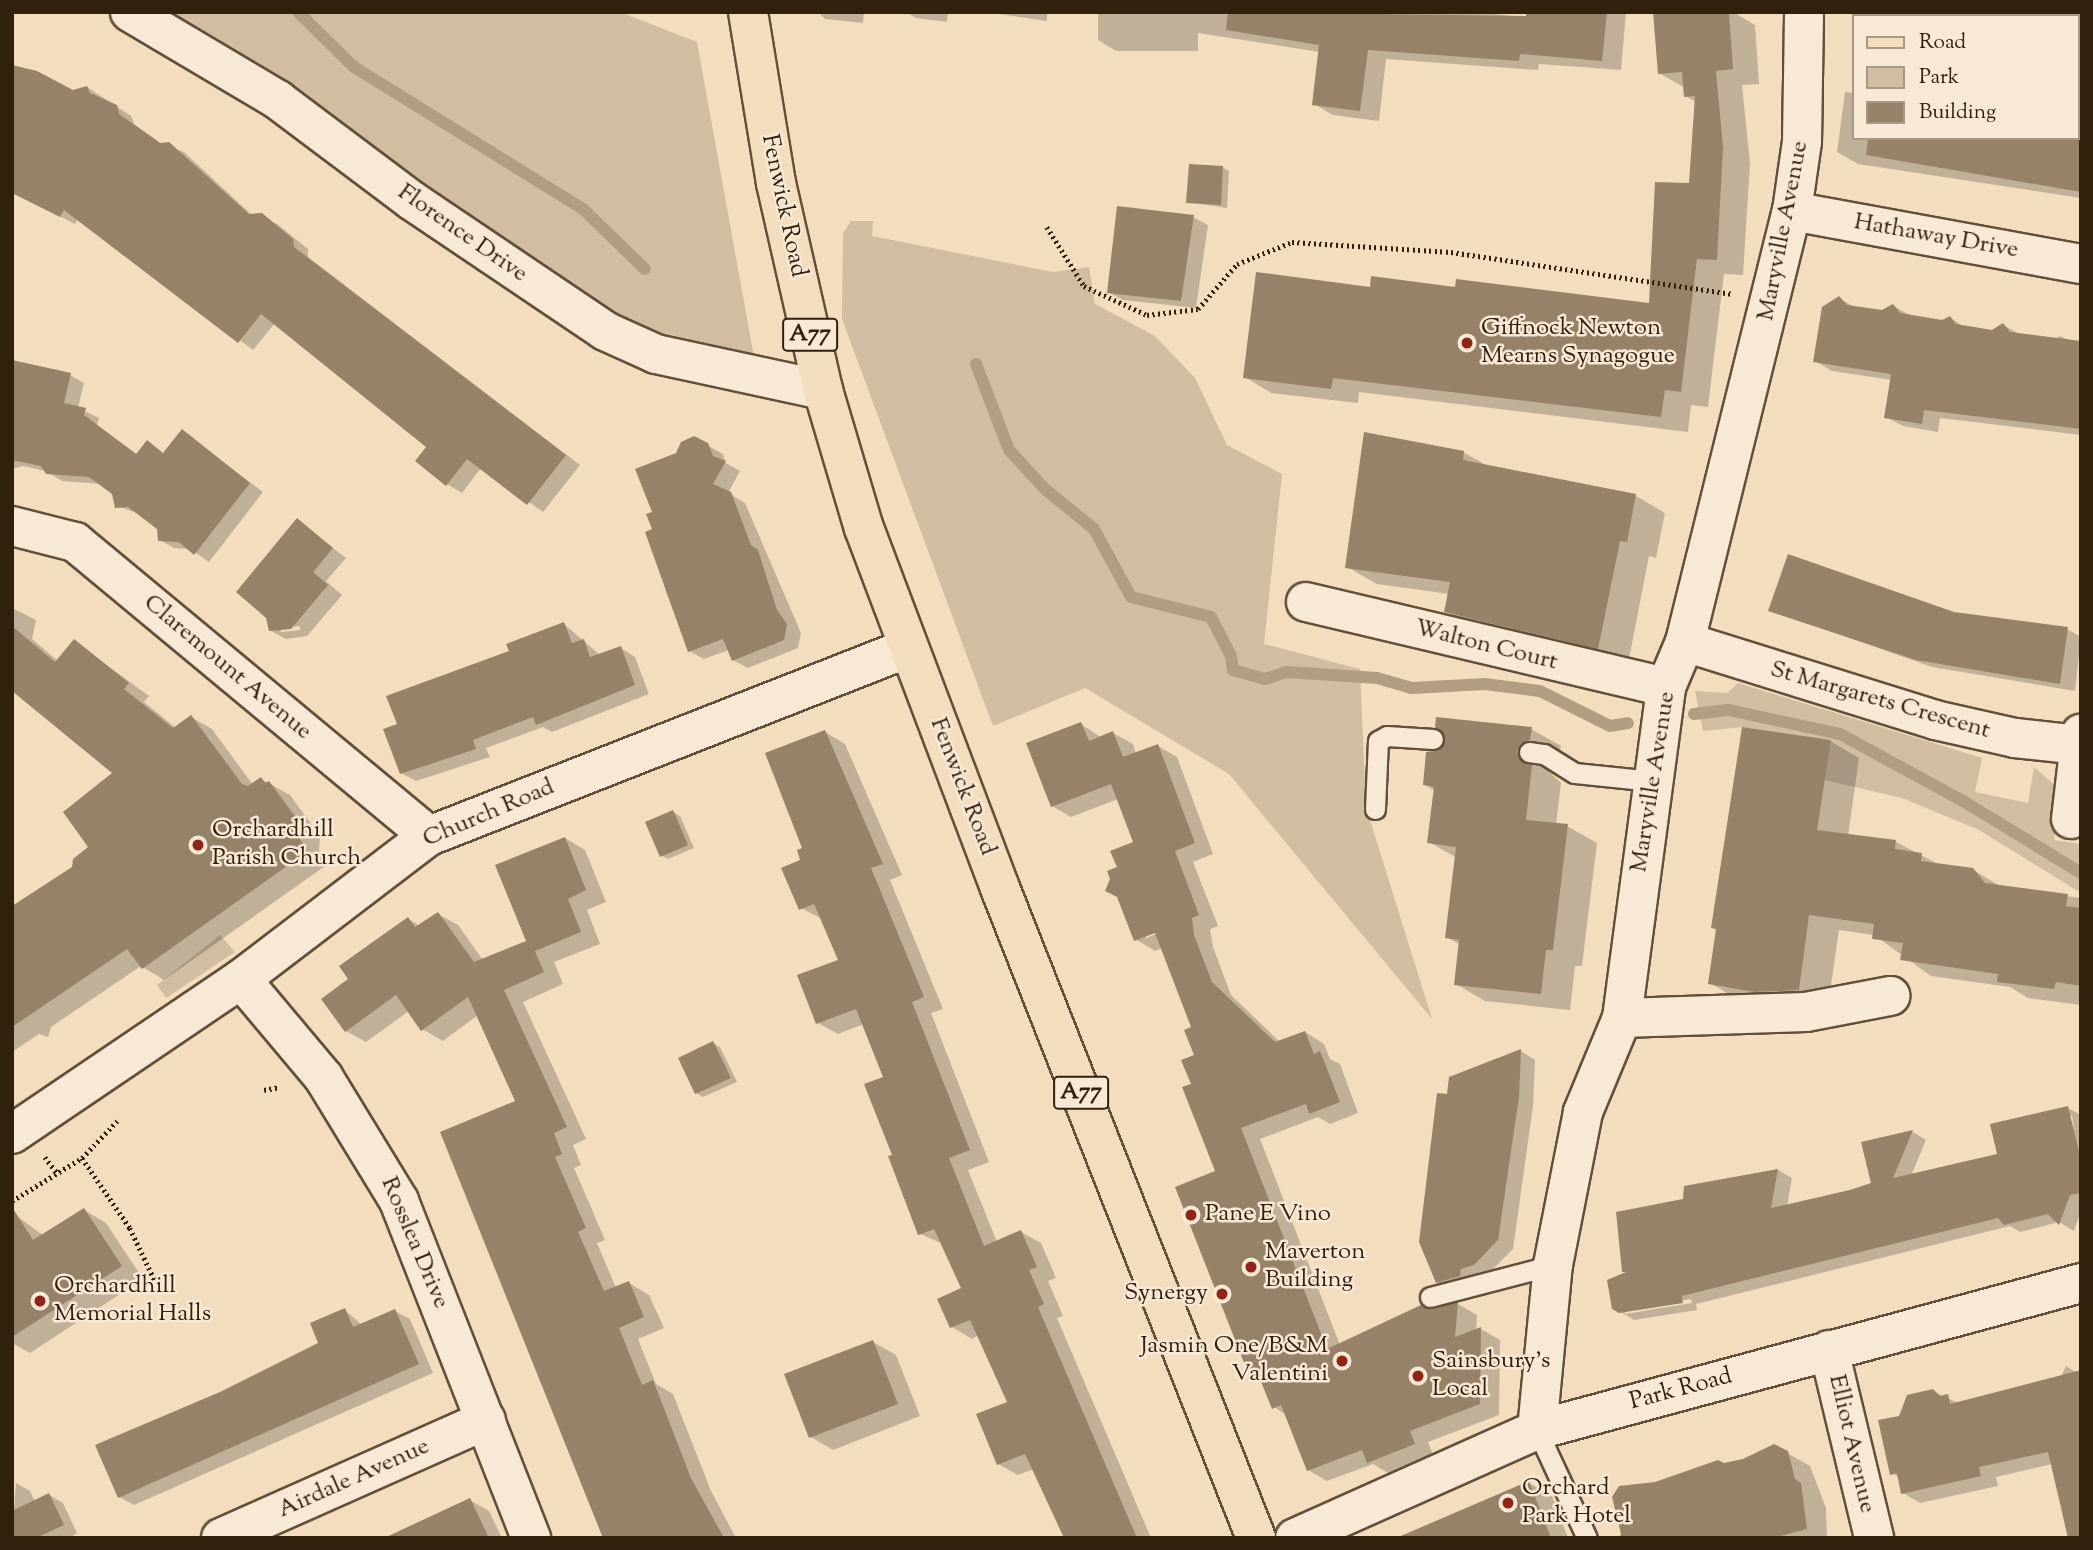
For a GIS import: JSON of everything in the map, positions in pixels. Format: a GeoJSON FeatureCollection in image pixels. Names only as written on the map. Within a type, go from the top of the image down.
{"type":"FeatureCollection","features":[{"type":"Feature","properties":{"kind":"main road","name":"Fenwick Road"},"geometry":{"type":"LineString","coordinates":[[748,12],[776,183],[822,390],[864,528],[908,648],[1256,1538]]}},
{"type":"Feature","properties":{"kind":"street","name":"Florence Drive"},"geometry":{"type":"LineString","coordinates":[[130,12],[278,100],[477,246],[605,331],[656,354],[822,390]]}},
{"type":"Feature","properties":{"kind":"street","name":"Maryville Avenue"},"geometry":{"type":"LineString","coordinates":[[1537,1430],[1553,1265],[1583,1112],[1622,1018],[1666,687],[1685,642],[1773,300],[1792,211],[1802,142],[1804,12]]}},
{"type":"Feature","properties":{"kind":"street","name":"Hathaway Drive"},"geometry":{"type":"LineString","coordinates":[[1792,211],[2081,264]]}},
{"type":"Feature","properties":{"kind":"street","name":"Claremount Avenue"},"geometry":{"type":"LineString","coordinates":[[12,526],[75,542],[429,836]]}},
{"type":"Feature","properties":{"kind":"street","name":"Walton Court"},"geometry":{"type":"LineString","coordinates":[[1307,602],[1666,687]]}},
{"type":"Feature","properties":{"kind":"street","name":"St Margarets Crescent"},"geometry":{"type":"LineString","coordinates":[[1685,642],[1935,720],[2015,738],[2080,739],[2071,819]]}},
{"type":"Feature","properties":{"kind":"street","name":"Church Road"},"geometry":{"type":"LineString","coordinates":[[12,1135],[241,979],[429,836],[908,648]]}},
{"type":"Feature","properties":{"kind":"street","name":"Rosslea Drive"},"geometry":{"type":"LineString","coordinates":[[241,979],[324,1078],[376,1157],[399,1201],[531,1538]]}},
{"type":"Feature","properties":{"kind":"street"},"geometry":{"type":"LineString","coordinates":[[1622,1018],[1806,1012],[1890,996]]}},
{"type":"Feature","properties":{"kind":"street","name":"Park Road"},"geometry":{"type":"LineString","coordinates":[[1295,1538],[1537,1430],[2081,1283]]}},
{"type":"Feature","properties":{"kind":"street","name":"Elliot Avenue"},"geometry":{"type":"LineString","coordinates":[[1829,1350],[1874,1538]]}},
{"type":"Feature","properties":{"kind":"street","name":"Airdale Avenue"},"geometry":{"type":"LineString","coordinates":[[221,1538],[486,1420]]}},
{"type":"Feature","properties":{"kind":"lane"},"geometry":{"type":"LineString","coordinates":[[1375,809],[1378,741],[1387,736],[1433,739]]}},
{"type":"Feature","properties":{"kind":"lane"},"geometry":{"type":"LineString","coordinates":[[1529,752],[1544,754],[1575,773],[1653,781]]}},
{"type":"Feature","properties":{"kind":"lane"},"geometry":{"type":"LineString","coordinates":[[1430,1297],[1553,1265]]}},
{"type":"Feature","properties":{"kind":"lane"},"geometry":{"type":"LineString","coordinates":[[1537,1430],[1587,1538]]}},
{"type":"Feature","properties":{"kind":"path"},"geometry":{"type":"LineString","coordinates":[[1047,227],[1084,286],[1147,315],[1198,309],[1237,264],[1292,242],[1451,252],[1773,300]]}},
{"type":"Feature","properties":{"kind":"path"},"geometry":{"type":"LineString","coordinates":[[12,1201],[82,1158],[117,1121]]}},
{"type":"Feature","properties":{"kind":"path"},"geometry":{"type":"LineString","coordinates":[[82,1158],[130,1228],[157,1285]]}},
{"type":"Feature","properties":{"kind":"green space"},"geometry":{"type":"Polygon","coordinates":[[[171,12],[620,12],[697,42],[754,357],[660,342],[591,310],[281,83],[171,12]]]}},
{"type":"Feature","properties":{"kind":"green space"},"geometry":{"type":"Polygon","coordinates":[[[851,221],[873,221],[872,236],[1053,272],[1089,267],[1095,304],[1155,336],[1195,378],[1227,445],[1282,474],[1264,644],[1360,669],[1366,807],[1432,1019],[1229,774],[1085,688],[993,726],[842,319],[843,234],[851,221]]]}},
{"type":"Feature","properties":{"kind":"green space"},"geometry":{"type":"Polygon","coordinates":[[[1738,683],[1982,758],[1975,792],[2028,803],[2034,767],[2059,789],[2054,840],[2081,844],[2081,893],[1979,830],[1902,798],[1824,780],[1830,740],[1742,727],[1703,731],[1695,691],[1727,693],[1738,683]]]}},
{"type":"Feature","properties":{"kind":"green space"},"geometry":{"type":"Polygon","coordinates":[[[220,935],[235,952],[166,998],[157,985],[220,935]]]}},
{"type":"Feature","properties":{"kind":"building"},"geometry":{"type":"Polygon","coordinates":[[[1228,12],[1526,16],[1526,12],[1607,12],[1602,61],[1520,54],[1519,61],[1368,50],[1360,111],[1312,105],[1319,45],[1226,30],[1228,12]]]}},
{"type":"Feature","properties":{"kind":"building","name":"Giffnock Newton Mearns Synagogue"},"geometry":{"type":"Polygon","coordinates":[[[1653,12],[1729,12],[1733,69],[1716,71],[1723,147],[1717,260],[1697,259],[1681,392],[1665,390],[1661,417],[1333,378],[1331,389],[1243,378],[1256,272],[1370,287],[1371,276],[1455,287],[1456,279],[1649,303],[1655,182],[1689,183],[1695,96],[1684,97],[1682,72],[1658,74],[1653,12]]]}},
{"type":"Feature","properties":{"kind":"building"},"geometry":{"type":"Polygon","coordinates":[[[12,65],[37,71],[73,90],[87,86],[90,93],[117,105],[119,114],[160,143],[169,142],[249,214],[262,213],[293,239],[294,247],[566,455],[527,505],[467,459],[446,486],[415,461],[426,447],[261,314],[238,343],[64,210],[60,217],[12,193],[12,65]]]}},
{"type":"Feature","properties":{"kind":"building"},"geometry":{"type":"Polygon","coordinates":[[[2081,138],[2081,192],[1866,155],[1868,140],[2081,138]]]}},
{"type":"Feature","properties":{"kind":"building"},"geometry":{"type":"Polygon","coordinates":[[[1189,164],[1223,166],[1221,205],[1186,203],[1189,164]]]}},
{"type":"Feature","properties":{"kind":"building"},"geometry":{"type":"Polygon","coordinates":[[[1117,206],[1194,215],[1181,301],[1107,293],[1117,206]]]}},
{"type":"Feature","properties":{"kind":"building"},"geometry":{"type":"Polygon","coordinates":[[[1839,296],[1847,305],[1882,310],[1893,304],[1900,313],[1942,320],[1950,316],[1956,324],[1992,330],[2003,323],[2010,332],[2081,341],[2081,429],[1924,410],[1922,424],[1884,418],[1891,374],[1813,362],[1822,307],[1839,296]]]}},
{"type":"Feature","properties":{"kind":"building"},"geometry":{"type":"Polygon","coordinates":[[[12,360],[71,373],[64,403],[86,408],[84,415],[136,454],[147,440],[163,453],[182,429],[250,483],[194,555],[179,542],[158,541],[157,529],[128,507],[115,508],[112,494],[89,477],[46,474],[41,466],[12,460],[12,360]]]}},
{"type":"Feature","properties":{"kind":"building"},"geometry":{"type":"Polygon","coordinates":[[[1364,432],[1464,451],[1463,460],[1636,494],[1627,542],[1620,541],[1598,649],[1444,612],[1450,582],[1345,568],[1364,432]]]}},
{"type":"Feature","properties":{"kind":"building"},"geometry":{"type":"Polygon","coordinates":[[[694,436],[708,443],[713,456],[726,461],[713,484],[731,492],[751,545],[758,550],[777,610],[787,624],[784,640],[732,661],[723,639],[688,652],[645,532],[652,529],[646,514],[652,512],[635,469],[676,453],[681,442],[694,436]]]}},
{"type":"Feature","properties":{"kind":"building"},"geometry":{"type":"Polygon","coordinates":[[[297,518],[333,548],[313,572],[328,585],[291,629],[269,631],[266,618],[236,592],[297,518]]]}},
{"type":"Feature","properties":{"kind":"building"},"geometry":{"type":"Polygon","coordinates":[[[1788,554],[1954,612],[2068,627],[2060,684],[1916,660],[1768,611],[1788,554]]]}},
{"type":"Feature","properties":{"kind":"building"},"geometry":{"type":"Polygon","coordinates":[[[564,622],[572,643],[584,639],[590,657],[621,646],[635,685],[536,725],[533,717],[473,740],[476,749],[400,774],[383,729],[397,724],[386,696],[509,651],[506,644],[564,622]]]}},
{"type":"Feature","properties":{"kind":"building"},"geometry":{"type":"Polygon","coordinates":[[[12,626],[55,662],[74,639],[129,683],[124,689],[173,728],[191,715],[242,784],[248,786],[261,777],[265,783],[269,781],[300,823],[299,838],[308,851],[142,969],[127,949],[12,1027],[12,906],[72,867],[73,859],[88,847],[63,812],[112,773],[12,691],[12,626]]]}},
{"type":"Feature","properties":{"kind":"building"},"geometry":{"type":"Polygon","coordinates":[[[1436,717],[1532,727],[1530,740],[1520,744],[1517,751],[1521,761],[1532,765],[1526,820],[1568,824],[1553,950],[1546,950],[1541,994],[1454,985],[1459,940],[1445,938],[1456,847],[1427,843],[1434,787],[1423,785],[1426,752],[1439,750],[1445,740],[1435,727],[1436,717]]]}},
{"type":"Feature","properties":{"kind":"building"},"geometry":{"type":"Polygon","coordinates":[[[1081,722],[1089,741],[1113,731],[1123,757],[1158,744],[1195,843],[1175,851],[1199,915],[1192,918],[1194,935],[1212,982],[1275,1042],[1305,1031],[1314,1054],[1320,1051],[1340,1102],[1309,1114],[1306,1104],[1241,1128],[1327,1349],[1421,1305],[1432,1309],[1458,1302],[1455,1337],[1481,1327],[1480,1404],[1410,1431],[1415,1444],[1367,1463],[1362,1450],[1307,1471],[1281,1405],[1272,1409],[1258,1374],[1250,1378],[1175,1187],[1215,1171],[1182,1087],[1191,1084],[1181,1060],[1194,1055],[1184,1030],[1191,1027],[1155,933],[1134,941],[1117,897],[1105,891],[1110,879],[1107,871],[1117,867],[1110,851],[1133,842],[1111,784],[1051,807],[1026,743],[1081,722]]]}},
{"type":"Feature","properties":{"kind":"building"},"geometry":{"type":"Polygon","coordinates":[[[1742,727],[1831,740],[1817,830],[1896,840],[1895,849],[1922,853],[1921,861],[1973,868],[1985,883],[2068,894],[2066,906],[2081,908],[2081,986],[2056,982],[2054,989],[1997,982],[1998,974],[1900,960],[1903,943],[1872,939],[1874,924],[1809,915],[1799,990],[1755,992],[1708,984],[1716,929],[1711,928],[1742,727]]]}},
{"type":"Feature","properties":{"kind":"building"},"geometry":{"type":"Polygon","coordinates":[[[825,730],[883,864],[871,868],[924,997],[912,1002],[970,1150],[949,1158],[984,1246],[1021,1230],[1037,1267],[1029,1270],[1044,1304],[1038,1307],[1137,1538],[1064,1538],[1025,1454],[997,1465],[976,1414],[1007,1402],[970,1320],[950,1328],[937,1299],[961,1288],[934,1229],[918,1235],[888,1156],[892,1155],[864,1084],[883,1077],[856,1009],[816,1024],[797,975],[838,960],[814,904],[799,910],[781,868],[800,860],[797,850],[802,848],[765,753],[825,730]]]}},
{"type":"Feature","properties":{"kind":"building"},"geometry":{"type":"Polygon","coordinates":[[[673,810],[688,845],[660,857],[645,822],[673,810]]]}},
{"type":"Feature","properties":{"kind":"building"},"geometry":{"type":"Polygon","coordinates":[[[565,837],[586,890],[568,899],[581,932],[535,951],[544,972],[504,990],[567,1127],[554,1133],[562,1154],[555,1157],[586,1228],[578,1232],[604,1291],[629,1281],[644,1317],[619,1328],[642,1385],[653,1380],[691,1478],[724,1538],[603,1538],[440,1132],[515,1101],[468,997],[421,1031],[396,995],[345,1032],[321,999],[348,979],[339,966],[408,917],[415,927],[438,912],[474,962],[526,941],[495,865],[565,837]]]}},
{"type":"Feature","properties":{"kind":"building"},"geometry":{"type":"Polygon","coordinates":[[[713,1041],[731,1078],[695,1094],[678,1058],[713,1041]]]}},
{"type":"Feature","properties":{"kind":"building"},"geometry":{"type":"Polygon","coordinates":[[[1521,1049],[1519,1097],[1498,1240],[1474,1265],[1461,1269],[1460,1276],[1436,1283],[1419,1242],[1437,1093],[1447,1094],[1449,1077],[1521,1049]]]}},
{"type":"Feature","properties":{"kind":"building"},"geometry":{"type":"Polygon","coordinates":[[[2068,1106],[2081,1160],[2081,1193],[2070,1195],[2059,1225],[2048,1214],[2004,1225],[1998,1218],[1682,1296],[1683,1303],[1619,1313],[1612,1309],[1607,1280],[1626,1272],[1622,1272],[1616,1212],[1683,1199],[1684,1186],[1778,1169],[1771,1208],[1850,1190],[1871,1183],[1861,1142],[1913,1130],[1893,1178],[1997,1154],[1990,1124],[2068,1106]]]}},
{"type":"Feature","properties":{"kind":"building","name":"Orchardhill Memorial Halls"},"geometry":{"type":"Polygon","coordinates":[[[12,1207],[33,1240],[84,1208],[122,1266],[12,1337],[12,1207]]]}},
{"type":"Feature","properties":{"kind":"building"},"geometry":{"type":"Polygon","coordinates":[[[345,1308],[353,1327],[395,1309],[419,1364],[118,1498],[95,1445],[220,1392],[318,1343],[310,1323],[345,1308]]]}},
{"type":"Feature","properties":{"kind":"building"},"geometry":{"type":"Polygon","coordinates":[[[873,1340],[898,1404],[809,1438],[784,1374],[873,1340]]]}},
{"type":"Feature","properties":{"kind":"building"},"geometry":{"type":"Polygon","coordinates":[[[2081,1370],[2081,1537],[2068,1538],[2048,1452],[1979,1467],[1981,1476],[1901,1494],[1897,1473],[1890,1475],[1878,1420],[1899,1416],[1907,1395],[1933,1389],[1940,1396],[1948,1394],[1950,1404],[2081,1370]]]}},
{"type":"Feature","properties":{"kind":"building"},"geometry":{"type":"Polygon","coordinates":[[[1774,1444],[1788,1451],[1795,1479],[1801,1483],[1807,1529],[1773,1538],[1622,1538],[1612,1497],[1619,1486],[1655,1482],[1718,1460],[1724,1463],[1743,1459],[1774,1444]]]}},
{"type":"Feature","properties":{"kind":"building","name":"Orchard Park Hotel"},"geometry":{"type":"Polygon","coordinates":[[[1529,1481],[1551,1538],[1396,1538],[1529,1481]]]}},
{"type":"Feature","properties":{"kind":"building"},"geometry":{"type":"Polygon","coordinates":[[[49,1493],[64,1525],[36,1538],[12,1538],[12,1511],[49,1493]]]}},
{"type":"Feature","properties":{"kind":"building"},"geometry":{"type":"Polygon","coordinates":[[[470,1498],[489,1538],[384,1538],[470,1498]]]}},
{"type":"Feature","properties":{"kind":"waterway"},"geometry":{"type":"LineString","coordinates":[[298,12],[354,67],[583,209],[645,269]]}},
{"type":"Feature","properties":{"kind":"waterway"},"geometry":{"type":"LineString","coordinates":[[976,364],[1009,450],[1045,489],[1094,529],[1131,597],[1211,617],[1231,656],[1233,670],[1265,679],[1287,672],[1377,678],[1412,688],[1485,684],[1540,691],[1610,726],[1628,723]]}},
{"type":"Feature","properties":{"kind":"waterway"},"geometry":{"type":"LineString","coordinates":[[1694,714],[1729,710],[1840,734],[1963,801],[2081,873]]}},
{"type":"Feature","properties":{"kind":"place","name":"Giffnock Newton Mearns Synagogue"},"geometry":{"type":"Point","coordinates":[1467,343]}},
{"type":"Feature","properties":{"kind":"place","name":"Orchardhill Parish Church"},"geometry":{"type":"Point","coordinates":[198,845]}},
{"type":"Feature","properties":{"kind":"place","name":"Pane E Vino"},"geometry":{"type":"Point","coordinates":[1191,1215]}},
{"type":"Feature","properties":{"kind":"place","name":"Maverton Building"},"geometry":{"type":"Point","coordinates":[1251,1267]}},
{"type":"Feature","properties":{"kind":"place","name":"Synergy"},"geometry":{"type":"Point","coordinates":[1222,1294]}},
{"type":"Feature","properties":{"kind":"place","name":"Orchardhill Memorial Halls"},"geometry":{"type":"Point","coordinates":[40,1301]}},
{"type":"Feature","properties":{"kind":"place","name":"Jasmin One/B&M Valentini"},"geometry":{"type":"Point","coordinates":[1342,1361]}},
{"type":"Feature","properties":{"kind":"place","name":"Sainsbury's Local"},"geometry":{"type":"Point","coordinates":[1418,1376]}},
{"type":"Feature","properties":{"kind":"place","name":"Orchard Park Hotel"},"geometry":{"type":"Point","coordinates":[1508,1503]}}]}
